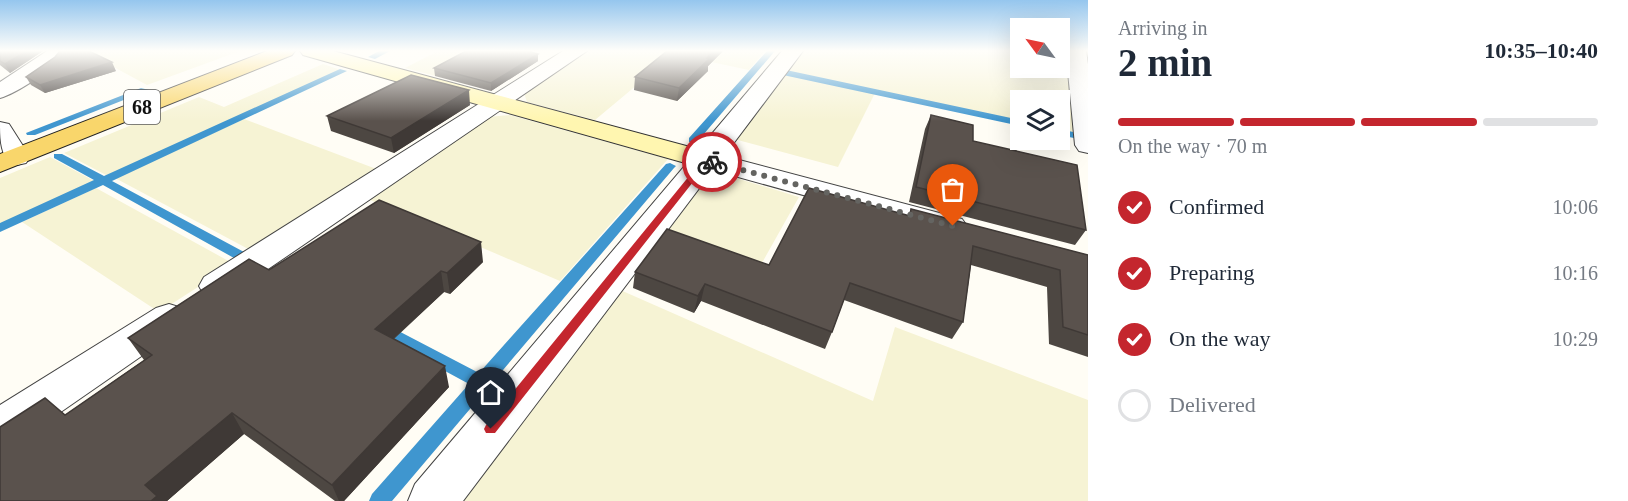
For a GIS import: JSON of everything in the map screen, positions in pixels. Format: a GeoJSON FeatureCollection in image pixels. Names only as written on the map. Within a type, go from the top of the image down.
{"type":"FeatureCollection","features":[{"type":"Feature","properties":{"kind":"main road","name":"68"},"geometry":{"type":"LineString","coordinates":[[8,160],[226,74]]}},
{"type":"Feature","properties":{"kind":"street"},"geometry":{"type":"LineString","coordinates":[[0,91],[27,74]]}},
{"type":"Feature","properties":{"kind":"street"},"geometry":{"type":"LineString","coordinates":[[395,74],[972,231]]}},
{"type":"Feature","properties":{"kind":"street"},"geometry":{"type":"LineString","coordinates":[[0,429],[541,74]]}},
{"type":"Feature","properties":{"kind":"street"},"geometry":{"type":"LineString","coordinates":[[433,501],[774,74]]}},
{"type":"Feature","properties":{"kind":"street"},"geometry":{"type":"LineString","coordinates":[[1079,74],[1088,145]]}},
{"type":"Feature","properties":{"kind":"street"},"geometry":{"type":"LineString","coordinates":[[0,129],[8,160]]}},
{"type":"Feature","properties":{"kind":"shaded area"},"geometry":{"type":"Polygon","coordinates":[[[127,74],[176,74],[147,85],[127,74]]]}},
{"type":"Feature","properties":{"kind":"shaded area"},"geometry":{"type":"Polygon","coordinates":[[[299,74],[331,74],[108,176],[64,153],[199,97],[224,107],[299,74]]]}},
{"type":"Feature","properties":{"kind":"shaded area"},"geometry":{"type":"Polygon","coordinates":[[[429,74],[461,74],[451,80],[429,74]]]}},
{"type":"Feature","properties":{"kind":"shaded area"},"geometry":{"type":"Polygon","coordinates":[[[552,74],[650,74],[595,120],[527,102],[524,93],[552,74]]]}},
{"type":"Feature","properties":{"kind":"shaded area"},"geometry":{"type":"Polygon","coordinates":[[[785,74],[875,93],[838,167],[734,139],[785,74]]]}},
{"type":"Feature","properties":{"kind":"shaded area"},"geometry":{"type":"Polygon","coordinates":[[[797,74],[1010,74],[1010,78],[1070,78],[1071,74],[1075,134],[1070,133],[1070,90],[1010,90],[1010,120],[797,74]]]}},
{"type":"Feature","properties":{"kind":"shaded area"},"geometry":{"type":"Polygon","coordinates":[[[510,115],[668,159],[560,281],[368,199],[488,117],[510,115]]]}},
{"type":"Feature","properties":{"kind":"shaded area"},"geometry":{"type":"Polygon","coordinates":[[[244,119],[379,170],[252,251],[115,178],[244,119]]]}},
{"type":"Feature","properties":{"kind":"shaded area"},"geometry":{"type":"Polygon","coordinates":[[[50,157],[96,182],[0,226],[0,178],[50,157]]]}},
{"type":"Feature","properties":{"kind":"shaded area"},"geometry":{"type":"Polygon","coordinates":[[[726,175],[799,197],[758,270],[660,234],[702,179],[726,175]]]}},
{"type":"Feature","properties":{"kind":"shaded area"},"geometry":{"type":"Polygon","coordinates":[[[96,188],[234,264],[159,312],[22,222],[96,188]]]}},
{"type":"Feature","properties":{"kind":"shaded area"},"geometry":{"type":"Polygon","coordinates":[[[618,289],[873,401],[895,327],[1088,400],[1088,501],[454,501],[618,289]]]}},
{"type":"Feature","properties":{"kind":"building"},"geometry":{"type":"Polygon","coordinates":[[[30,74],[73,74],[40,85],[26,77],[30,74]]]}},
{"type":"Feature","properties":{"kind":"building"},"geometry":{"type":"Polygon","coordinates":[[[458,74],[505,74],[491,83],[458,74]]]}},
{"type":"Feature","properties":{"kind":"building"},"geometry":{"type":"Polygon","coordinates":[[[638,74],[693,74],[679,88],[635,77],[638,74]]]}},
{"type":"Feature","properties":{"kind":"building"},"geometry":{"type":"Polygon","coordinates":[[[411,75],[469,90],[391,138],[327,116],[411,75]]]}},
{"type":"Feature","properties":{"kind":"building"},"geometry":{"type":"Polygon","coordinates":[[[931,115],[973,125],[973,141],[1077,165],[1086,230],[916,187],[931,115]]]}},
{"type":"Feature","properties":{"kind":"building"},"geometry":{"type":"Polygon","coordinates":[[[809,188],[910,216],[911,209],[1088,255],[1088,335],[1063,327],[1060,270],[973,246],[963,322],[850,283],[832,332],[705,284],[698,296],[635,272],[667,229],[769,265],[809,188]]]}},
{"type":"Feature","properties":{"kind":"building"},"geometry":{"type":"Polygon","coordinates":[[[379,200],[481,242],[447,273],[441,271],[375,329],[445,366],[332,485],[232,413],[145,485],[157,496],[151,501],[0,501],[0,427],[45,398],[65,415],[152,355],[128,338],[249,259],[269,270],[379,200]]]}},
{"type":"Feature","properties":{"kind":"waterway"},"geometry":{"type":"LineString","coordinates":[[103,181],[336,74]]}},
{"type":"Feature","properties":{"kind":"waterway"},"geometry":{"type":"LineString","coordinates":[[693,140],[751,74]]}},
{"type":"Feature","properties":{"kind":"waterway"},"geometry":{"type":"LineString","coordinates":[[792,74],[1010,121]]}},
{"type":"Feature","properties":{"kind":"waterway"},"geometry":{"type":"LineString","coordinates":[[31,133],[144,90]]}},
{"type":"Feature","properties":{"kind":"waterway"},"geometry":{"type":"LineString","coordinates":[[1070,134],[1074,135]]}},
{"type":"Feature","properties":{"kind":"waterway"},"geometry":{"type":"LineString","coordinates":[[58,156],[103,181]]}},
{"type":"Feature","properties":{"kind":"waterway"},"geometry":{"type":"LineString","coordinates":[[482,383],[670,166]]}},
{"type":"Feature","properties":{"kind":"waterway"},"geometry":{"type":"LineString","coordinates":[[0,228],[103,181]]}},
{"type":"Feature","properties":{"kind":"waterway"},"geometry":{"type":"LineString","coordinates":[[103,181],[239,255]]}},
{"type":"Feature","properties":{"kind":"waterway"},"geometry":{"type":"LineString","coordinates":[[381,329],[482,383]]}},
{"type":"Feature","properties":{"kind":"waterway"},"geometry":{"type":"LineString","coordinates":[[379,501],[482,383]]}},
{"type":"Feature","properties":{"kind":"way so far"},"geometry":{"type":"LineString","coordinates":[[712,162],[953,226]]}},
{"type":"Feature","properties":{"kind":"route"},"geometry":{"type":"LineString","coordinates":[[491,429],[706,160],[712,162]]}}]}
